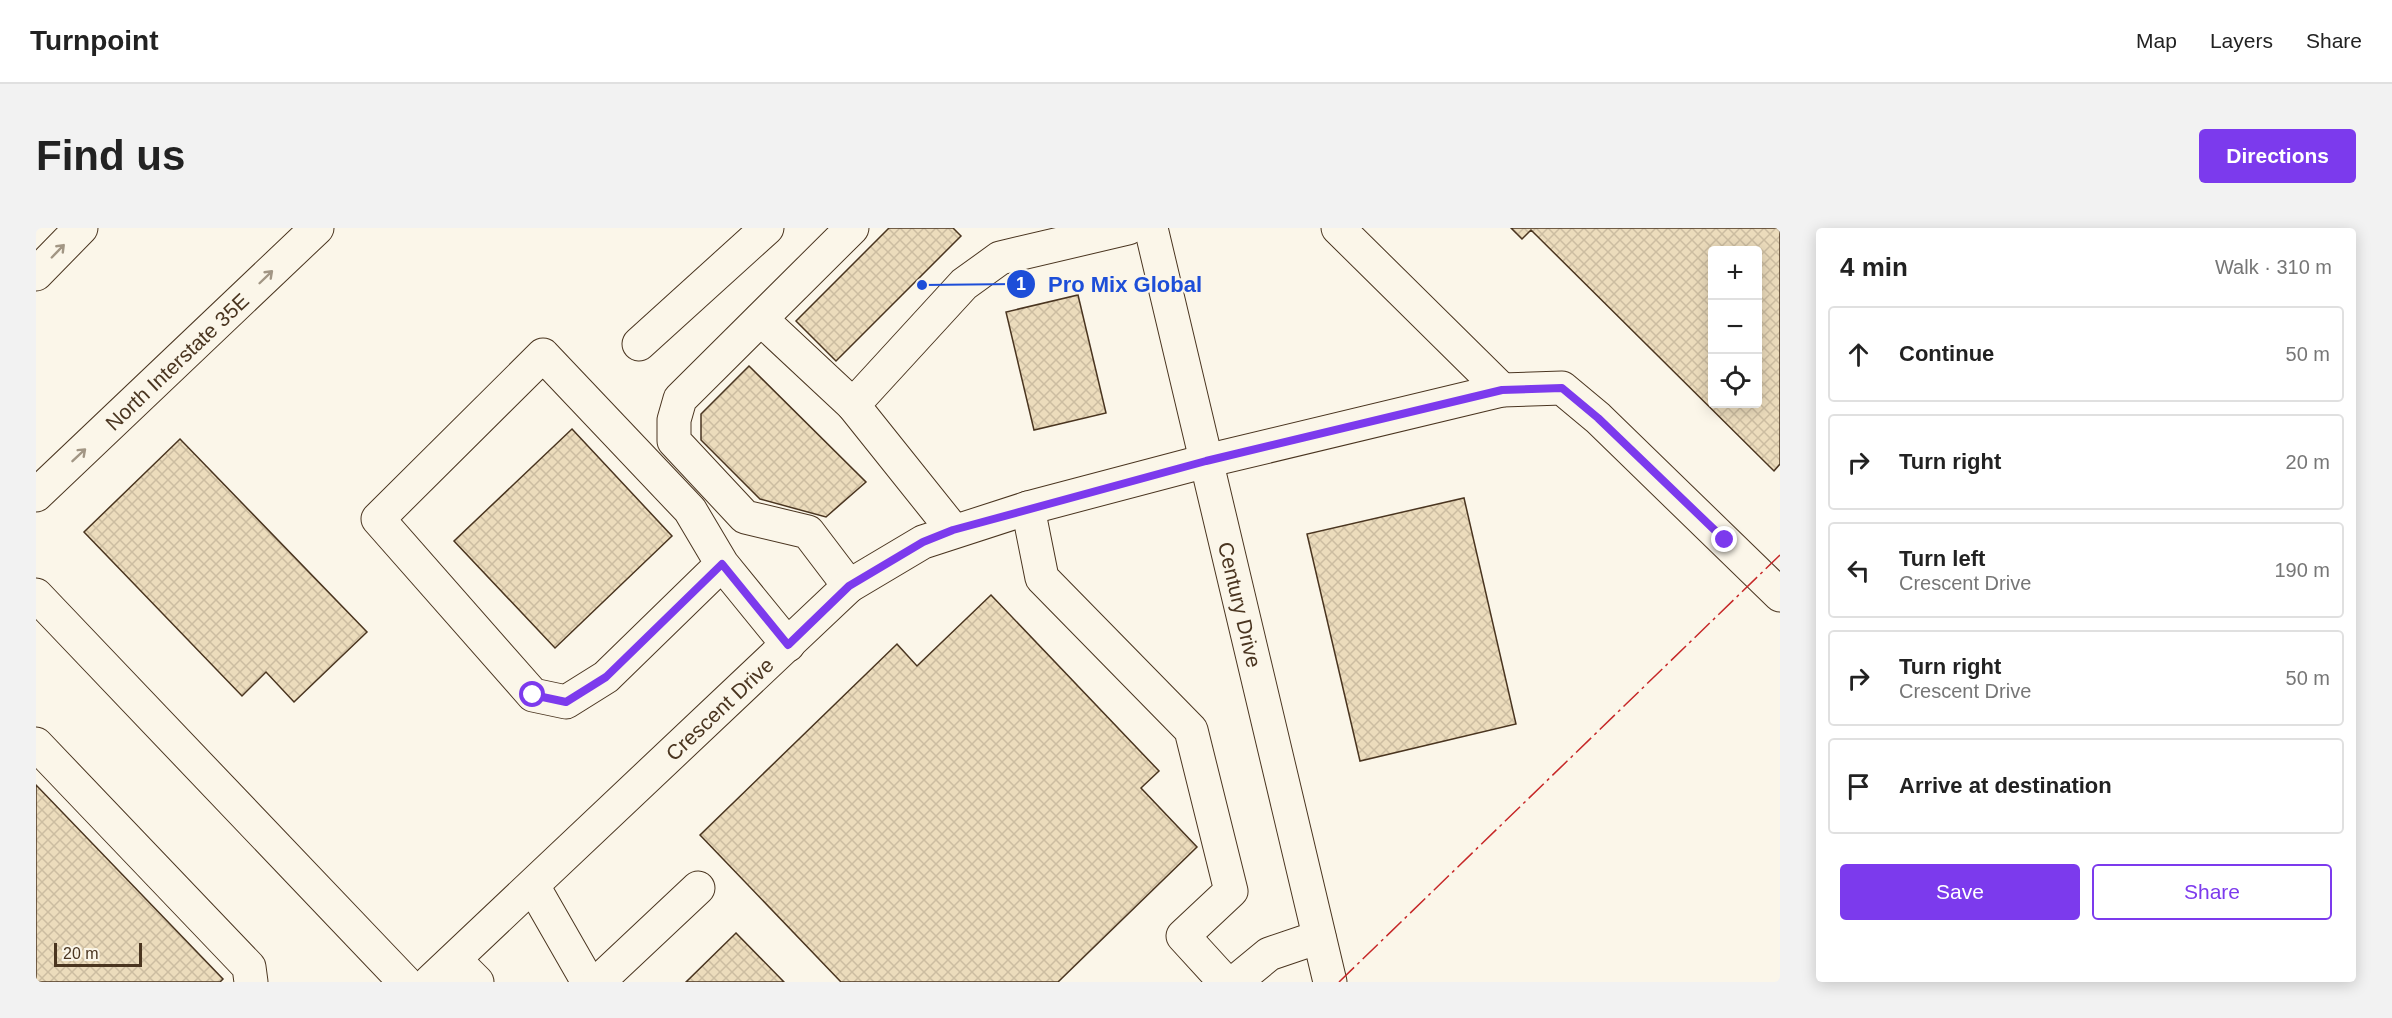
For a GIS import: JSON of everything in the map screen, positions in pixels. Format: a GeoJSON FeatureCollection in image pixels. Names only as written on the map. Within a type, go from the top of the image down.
{"type":"FeatureCollection","features":[{"type":"Feature","properties":{"kind":"main road"},"geometry":{"type":"LineString","coordinates":[[36,274],[81,228]]}},
{"type":"Feature","properties":{"kind":"main road","name":"North Interstate 35E"},"geometry":{"type":"LineString","coordinates":[[36,495],[317,228]]}},
{"type":"Feature","properties":{"kind":"main road"},"geometry":{"type":"LineString","coordinates":[[639,344],[767,228]]}},
{"type":"Feature","properties":{"kind":"main road"},"geometry":{"type":"LineString","coordinates":[[849,586],[808,532],[745,517],[674,441],[674,420],[680,399],[852,228]]}},
{"type":"Feature","properties":{"kind":"main road"},"geometry":{"type":"LineString","coordinates":[[853,405],[964,284],[1000,258],[1128,228]]}},
{"type":"Feature","properties":{"kind":"main road","name":"Century Drive"},"geometry":{"type":"LineString","coordinates":[[1151,228],[1330,982]]}},
{"type":"Feature","properties":{"kind":"main road"},"geometry":{"type":"LineString","coordinates":[[1338,228],[1502,390]]}},
{"type":"Feature","properties":{"kind":"main road"},"geometry":{"type":"LineString","coordinates":[[761,319],[853,405],[953,530]]}},
{"type":"Feature","properties":{"kind":"main road"},"geometry":{"type":"LineString","coordinates":[[722,564],[606,677],[566,702],[533,695],[378,519],[543,355],[690,510],[722,564],[788,645]]}},
{"type":"Feature","properties":{"kind":"main road","name":"Crescent Drive"},"geometry":{"type":"LineString","coordinates":[[430,982],[466,971],[533,886],[849,586],[923,542],[953,530],[1028,508],[1206,461],[1502,390],[1562,388],[1598,418],[1779,593]]}},
{"type":"Feature","properties":{"kind":"main road"},"geometry":{"type":"LineString","coordinates":[[1028,508],[1042,578],[1191,730],[1231,891],[1183,936],[1225,982]]}},
{"type":"Feature","properties":{"kind":"main road"},"geometry":{"type":"LineString","coordinates":[[36,595],[405,982]]}},
{"type":"Feature","properties":{"kind":"main road"},"geometry":{"type":"LineString","coordinates":[[36,744],[249,967],[251,982]]}},
{"type":"Feature","properties":{"kind":"main road"},"geometry":{"type":"LineString","coordinates":[[533,886],[588,982]]}},
{"type":"Feature","properties":{"kind":"main road"},"geometry":{"type":"LineString","coordinates":[[598,982],[698,888]]}},
{"type":"Feature","properties":{"kind":"main road"},"geometry":{"type":"LineString","coordinates":[[1235,982],[1269,954],[1319,937]]}},
{"type":"Feature","properties":{"kind":"building"},"geometry":{"type":"Polygon","coordinates":[[[889,228],[953,228],[961,236],[836,361],[796,321],[889,228]]]}},
{"type":"Feature","properties":{"kind":"building"},"geometry":{"type":"Polygon","coordinates":[[[1511,228],[1780,228],[1780,464],[1774,471],[1710,408],[1762,408],[1762,246],[1708,246],[1708,406],[1531,230],[1522,239],[1511,228]]]}},
{"type":"Feature","properties":{"kind":"building"},"geometry":{"type":"Polygon","coordinates":[[[1078,295],[1106,413],[1034,430],[1006,312],[1078,295]]]}},
{"type":"Feature","properties":{"kind":"building"},"geometry":{"type":"Polygon","coordinates":[[[749,366],[866,482],[826,517],[760,499],[701,440],[701,414],[749,366]]]}},
{"type":"Feature","properties":{"kind":"building"},"geometry":{"type":"Polygon","coordinates":[[[572,429],[672,536],[555,648],[454,541],[572,429]]]}},
{"type":"Feature","properties":{"kind":"building"},"geometry":{"type":"Polygon","coordinates":[[[180,439],[367,632],[294,702],[266,672],[242,696],[84,532],[180,439]]]}},
{"type":"Feature","properties":{"kind":"building"},"geometry":{"type":"Polygon","coordinates":[[[1464,498],[1516,724],[1360,761],[1307,534],[1464,498]]]}},
{"type":"Feature","properties":{"kind":"building"},"geometry":{"type":"Polygon","coordinates":[[[991,595],[1159,771],[1141,788],[1197,847],[1058,982],[841,982],[700,835],[897,644],[917,666],[991,595]]]}},
{"type":"Feature","properties":{"kind":"building"},"geometry":{"type":"Polygon","coordinates":[[[36,785],[223,979],[220,982],[36,982],[36,785]]]}},
{"type":"Feature","properties":{"kind":"building"},"geometry":{"type":"Polygon","coordinates":[[[736,933],[784,982],[686,982],[736,933]]]}},
{"type":"Feature","properties":{"kind":"power"},"geometry":{"type":"LineString","coordinates":[[1339,982],[1780,555]]}},
{"type":"Feature","properties":{"kind":"place","name":"Pro Mix Global"},"geometry":{"type":"Point","coordinates":[922,285]}},
{"type":"Feature","properties":{"kind":"route"},"geometry":{"type":"LineString","coordinates":[[533,695],[566,702],[606,677],[722,564],[788,645],[849,586],[923,542],[953,530],[1206,461],[1502,390],[1562,388],[1598,418],[1725,540]]}}]}
